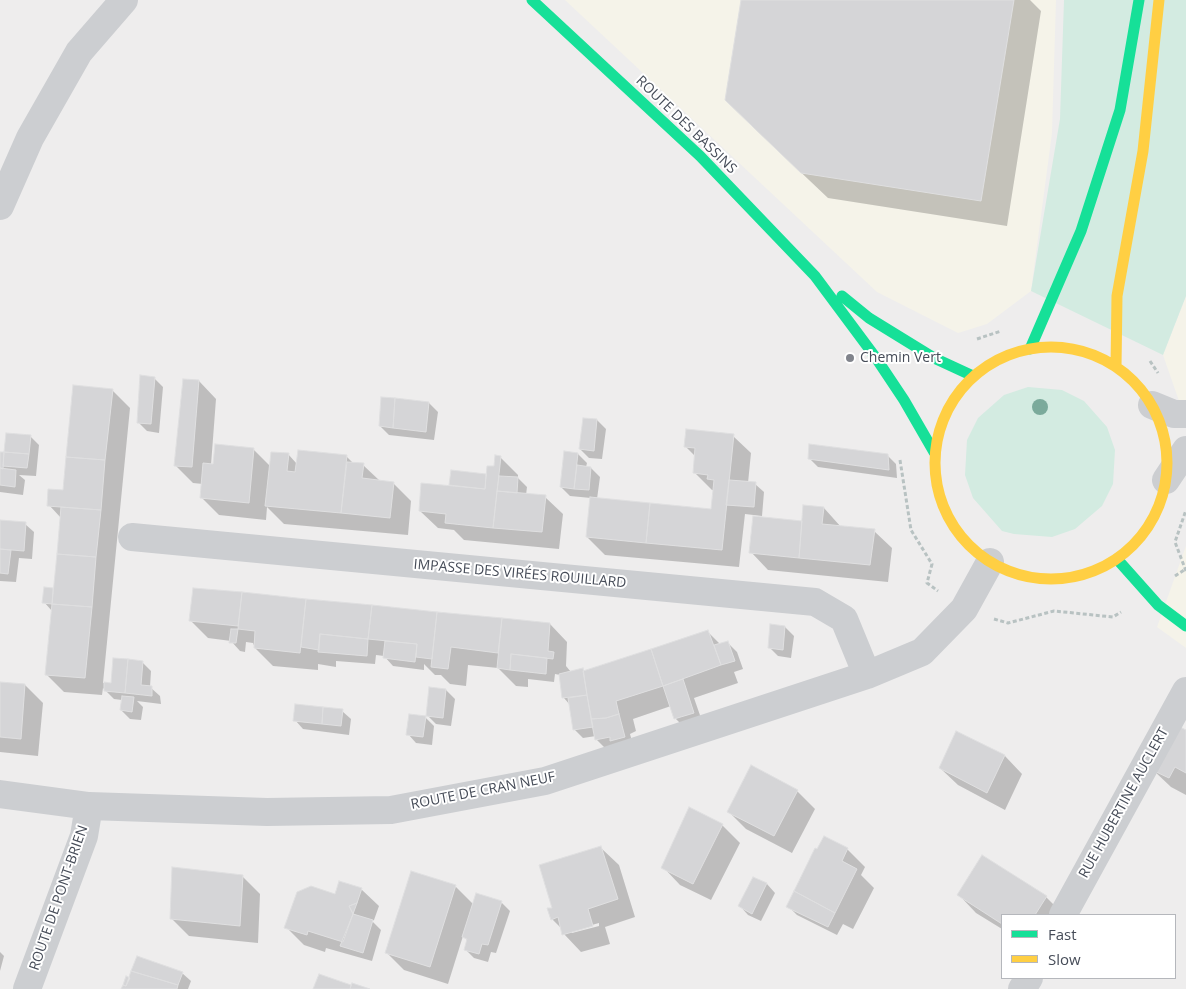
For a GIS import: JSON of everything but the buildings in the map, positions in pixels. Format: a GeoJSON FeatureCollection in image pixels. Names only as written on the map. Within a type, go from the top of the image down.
{"type":"FeatureCollection","features":[{"type":"Feature","properties":{"kind":"main road","name":"ROUTE DES BASSINS"},"geometry":{"type":"LineString","coordinates":[[532,0],[700,156],[815,276],[876,358],[904,400],[934,452]]}},
{"type":"Feature","properties":{"kind":"main road"},"geometry":{"type":"LineString","coordinates":[[1030,349],[1081,231],[1117,119],[1139,0]]}},
{"type":"Feature","properties":{"kind":"main road"},"geometry":{"type":"LineString","coordinates":[[1116,367],[1117,296],[1143,151],[1159,0]]}},
{"type":"Feature","properties":{"kind":"main road","name":"ROUTE DES BASSINS"},"geometry":{"type":"LineString","coordinates":[[815,276],[870,318],[934,358],[973,376]]}},
{"type":"Feature","properties":{"kind":"main road"},"geometry":{"type":"LineString","coordinates":[[1060,347],[1089,353],[1116,367],[1136,384],[1152,406],[1165,442],[1166,480],[1153,517],[1140,537],[1117,559],[1087,573],[1054,579],[1021,575],[990,562],[965,542],[947,515],[936,485],[934,452],[941,424],[954,398],[973,376],[1000,358],[1030,349],[1060,347]]}},
{"type":"Feature","properties":{"kind":"main road"},"geometry":{"type":"LineString","coordinates":[[1117,559],[1158,605],[1186,626]]}},
{"type":"Feature","properties":{"kind":"street"},"geometry":{"type":"LineString","coordinates":[[0,206],[30,138],[79,52],[124,0]]}},
{"type":"Feature","properties":{"kind":"street"},"geometry":{"type":"LineString","coordinates":[[1152,406],[1174,414],[1186,414]]}},
{"type":"Feature","properties":{"kind":"street"},"geometry":{"type":"LineString","coordinates":[[1166,480],[1186,450]]}},
{"type":"Feature","properties":{"kind":"street","name":"IMPASSE DES VIRÉES ROUILLARD"},"geometry":{"type":"LineString","coordinates":[[132,537],[815,602],[844,619],[867,675]]}},
{"type":"Feature","properties":{"kind":"street","name":"ROUTE DE CRAN NEUF"},"geometry":{"type":"LineString","coordinates":[[0,794],[89,806],[267,812],[391,810],[544,781],[867,675],[922,652],[964,609],[990,562]]}},
{"type":"Feature","properties":{"kind":"street","name":"RUE HUBERTINE AUCLERT"},"geometry":{"type":"LineString","coordinates":[[1064,914],[1186,691]]}},
{"type":"Feature","properties":{"kind":"street","name":"ROUTE DE PONT-BRIEN"},"geometry":{"type":"LineString","coordinates":[[27,989],[84,836],[89,806]]}},
{"type":"Feature","properties":{"kind":"path"},"geometry":{"type":"LineString","coordinates":[[1116,328],[1134,337],[1153,367],[1164,380]]}},
{"type":"Feature","properties":{"kind":"path"},"geometry":{"type":"LineString","coordinates":[[934,358],[944,339],[979,340],[1007,329]]}},
{"type":"Feature","properties":{"kind":"path"},"geometry":{"type":"LineString","coordinates":[[900,456],[911,530],[932,564],[927,583],[964,609],[1008,623],[1054,611],[1113,617],[1185,570],[1175,542],[1186,510]]}},
{"type":"Feature","properties":{"kind":"shaded area"},"geometry":{"type":"Polygon","coordinates":[[[565,0],[1056,0],[1052,133],[1031,291],[987,324],[958,333],[877,292],[565,0]]]}},
{"type":"Feature","properties":{"kind":"shaded area"},"geometry":{"type":"Polygon","coordinates":[[[1186,296],[1186,421],[1163,355],[1186,296]]]}},
{"type":"Feature","properties":{"kind":"shaded area"},"geometry":{"type":"Polygon","coordinates":[[[1186,546],[1186,648],[1157,627],[1186,546]]]}},
{"type":"Feature","properties":{"kind":"green space"},"geometry":{"type":"Polygon","coordinates":[[[1064,0],[1186,0],[1186,296],[1163,355],[1031,291],[1060,119],[1064,0]]]}},
{"type":"Feature","properties":{"kind":"green space"},"geometry":{"type":"Polygon","coordinates":[[[1028,387],[1062,390],[1084,401],[1107,427],[1115,450],[1113,484],[1102,506],[1075,529],[1052,537],[1014,534],[1002,531],[973,498],[965,475],[967,440],[978,418],[1004,395],[1028,387]]]}},
{"type":"Feature","properties":{"kind":"traffic: fast"},"geometry":{"type":"LineString","coordinates":[[532,0],[700,156],[815,276],[876,358],[904,400],[934,452]]}},
{"type":"Feature","properties":{"kind":"traffic: fast"},"geometry":{"type":"LineString","coordinates":[[1030,349],[1081,231],[1120,110],[1139,0]]}},
{"type":"Feature","properties":{"kind":"traffic: fast"},"geometry":{"type":"LineString","coordinates":[[842,296],[869,318],[934,358],[973,376]]}},
{"type":"Feature","properties":{"kind":"traffic: fast"},"geometry":{"type":"LineString","coordinates":[[1117,559],[1158,605],[1186,626]]}},
{"type":"Feature","properties":{"kind":"traffic: slow"},"geometry":{"type":"LineString","coordinates":[[1116,367],[1117,296],[1143,151],[1159,0]]}},
{"type":"Feature","properties":{"kind":"traffic: slow"},"geometry":{"type":"LineString","coordinates":[[1051,347],[1085,352],[1095,356],[1106,361],[1133,381],[1153,408],[1158,419],[1162,429],[1167,463],[1162,497],[1158,507],[1153,518],[1133,545],[1106,565],[1095,570],[1085,574],[1051,579],[1017,574],[1007,570],[996,565],[969,545],[949,518],[944,507],[940,497],[935,463],[940,429],[944,419],[949,408],[969,381],[996,361],[1007,356],[1017,352],[1051,347]]}},
{"type":"Feature","properties":{"kind":"place","name":"Chemin Vert"},"geometry":{"type":"Point","coordinates":[850,358]}}]}
